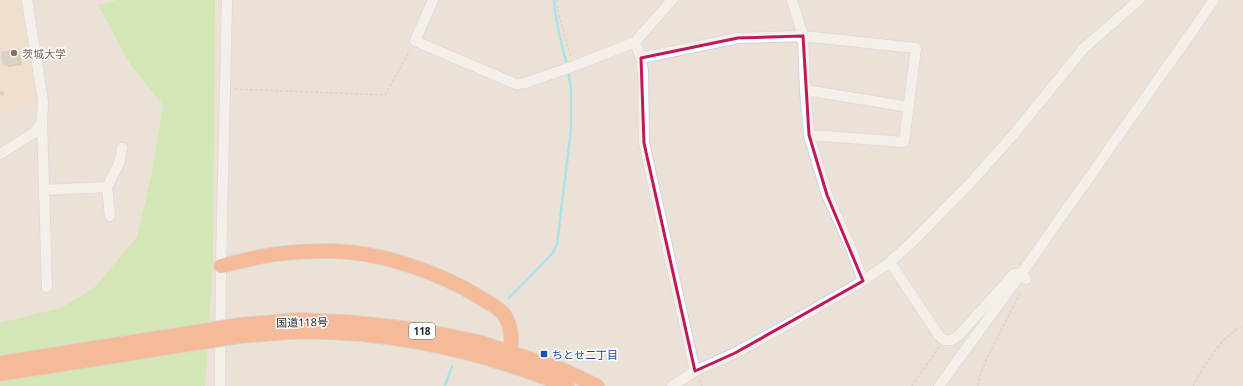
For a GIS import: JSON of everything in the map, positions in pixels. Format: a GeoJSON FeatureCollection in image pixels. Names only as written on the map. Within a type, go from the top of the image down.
{"type":"FeatureCollection","features":[{"type":"Feature","properties":{"kind":"highway"},"geometry":{"type":"LineString","coordinates":[[221,266],[260,257],[306,252],[332,251],[362,253],[386,259],[458,284],[491,304],[505,317],[510,328],[512,343],[508,358]]}},
{"type":"Feature","properties":{"kind":"highway","name":"国道118号"},"geometry":{"type":"LineString","coordinates":[[0,374],[297,320],[348,322],[388,326],[420,330],[479,342],[508,358],[567,386]]}},
{"type":"Feature","properties":{"kind":"highway","name":"国道118号"},"geometry":{"type":"LineString","coordinates":[[0,363],[240,330]]}},
{"type":"Feature","properties":{"kind":"highway","name":"国道118号"},"geometry":{"type":"LineString","coordinates":[[508,358],[563,370],[597,386]]}},
{"type":"Feature","properties":{"kind":"street"},"geometry":{"type":"LineString","coordinates":[[27,0],[43,101],[42,121],[47,287]]}},
{"type":"Feature","properties":{"kind":"street"},"geometry":{"type":"LineString","coordinates":[[220,386],[227,0]]}},
{"type":"Feature","properties":{"kind":"street"},"geometry":{"type":"LineString","coordinates":[[433,0],[415,41],[516,84],[525,83],[635,42],[672,0]]}},
{"type":"Feature","properties":{"kind":"street"},"geometry":{"type":"LineString","coordinates":[[792,0],[803,36],[805,90],[809,135],[827,195],[850,246],[863,281]]}},
{"type":"Feature","properties":{"kind":"street"},"geometry":{"type":"LineString","coordinates":[[672,386],[695,371],[735,353],[863,281],[890,262],[914,240],[973,180],[1013,135],[1084,48],[1139,0]]}},
{"type":"Feature","properties":{"kind":"street"},"geometry":{"type":"LineString","coordinates":[[939,386],[1024,277],[1214,0]]}},
{"type":"Feature","properties":{"kind":"street"},"geometry":{"type":"LineString","coordinates":[[641,58],[738,38],[803,36],[916,48],[904,142],[809,135]]}},
{"type":"Feature","properties":{"kind":"street"},"geometry":{"type":"LineString","coordinates":[[635,42],[641,58],[644,87],[644,143],[695,371]]}},
{"type":"Feature","properties":{"kind":"street"},"geometry":{"type":"LineString","coordinates":[[805,90],[909,107]]}},
{"type":"Feature","properties":{"kind":"street"},"geometry":{"type":"LineString","coordinates":[[0,154],[34,133],[42,121]]}},
{"type":"Feature","properties":{"kind":"street"},"geometry":{"type":"LineString","coordinates":[[110,216],[107,187],[120,161],[122,148]]}},
{"type":"Feature","properties":{"kind":"street"},"geometry":{"type":"LineString","coordinates":[[44,190],[107,187]]}},
{"type":"Feature","properties":{"kind":"street"},"geometry":{"type":"LineString","coordinates":[[890,262],[938,334],[944,340],[952,340],[959,335],[1014,274],[1024,277]]}},
{"type":"Feature","properties":{"kind":"path"},"geometry":{"type":"LineString","coordinates":[[557,0],[558,12],[570,67]]}},
{"type":"Feature","properties":{"kind":"path"},"geometry":{"type":"LineString","coordinates":[[225,88],[385,95],[415,41]]}},
{"type":"Feature","properties":{"kind":"path"},"geometry":{"type":"LineString","coordinates":[[978,386],[986,360],[1024,277]]}},
{"type":"Feature","properties":{"kind":"path"},"geometry":{"type":"LineString","coordinates":[[1193,386],[1216,349],[1237,329],[1243,326]]}},
{"type":"Feature","properties":{"kind":"path"},"geometry":{"type":"LineString","coordinates":[[912,386],[944,340]]}},
{"type":"Feature","properties":{"kind":"highlighted area"},"geometry":{"type":"Polygon","coordinates":[[[803,36],[809,135],[827,195],[863,281],[735,353],[695,371],[644,143],[641,58],[738,38],[803,36]]]}},
{"type":"Feature","properties":{"kind":"shaded area","name":"茨城大学"},"geometry":{"type":"Polygon","coordinates":[[[0,0],[21,0],[37,105],[0,110],[0,0]]]}},
{"type":"Feature","properties":{"kind":"green space"},"geometry":{"type":"Polygon","coordinates":[[[117,0],[215,0],[213,261],[205,386],[0,386],[0,323],[60,308],[80,297],[95,287],[137,237],[152,172],[163,105],[130,64],[98,5],[117,0]]]}},
{"type":"Feature","properties":{"kind":"building"},"geometry":{"type":"Polygon","coordinates":[[[15,50],[17,63],[3,65],[1,52],[15,50]]]}},
{"type":"Feature","properties":{"kind":"waterway"},"geometry":{"type":"LineString","coordinates":[[554,0],[557,25],[567,66]]}},
{"type":"Feature","properties":{"kind":"waterway"},"geometry":{"type":"LineString","coordinates":[[509,298],[552,254],[557,244],[571,130],[571,88],[568,71]]}},
{"type":"Feature","properties":{"kind":"waterway"},"geometry":{"type":"LineString","coordinates":[[445,386],[452,366]]}},
{"type":"Feature","properties":{"kind":"place","name":"茨城大学"},"geometry":{"type":"Point","coordinates":[14,53]}},
{"type":"Feature","properties":{"kind":"place","name":"ちとせ二丁目"},"geometry":{"type":"Point","coordinates":[544,354]}}]}
